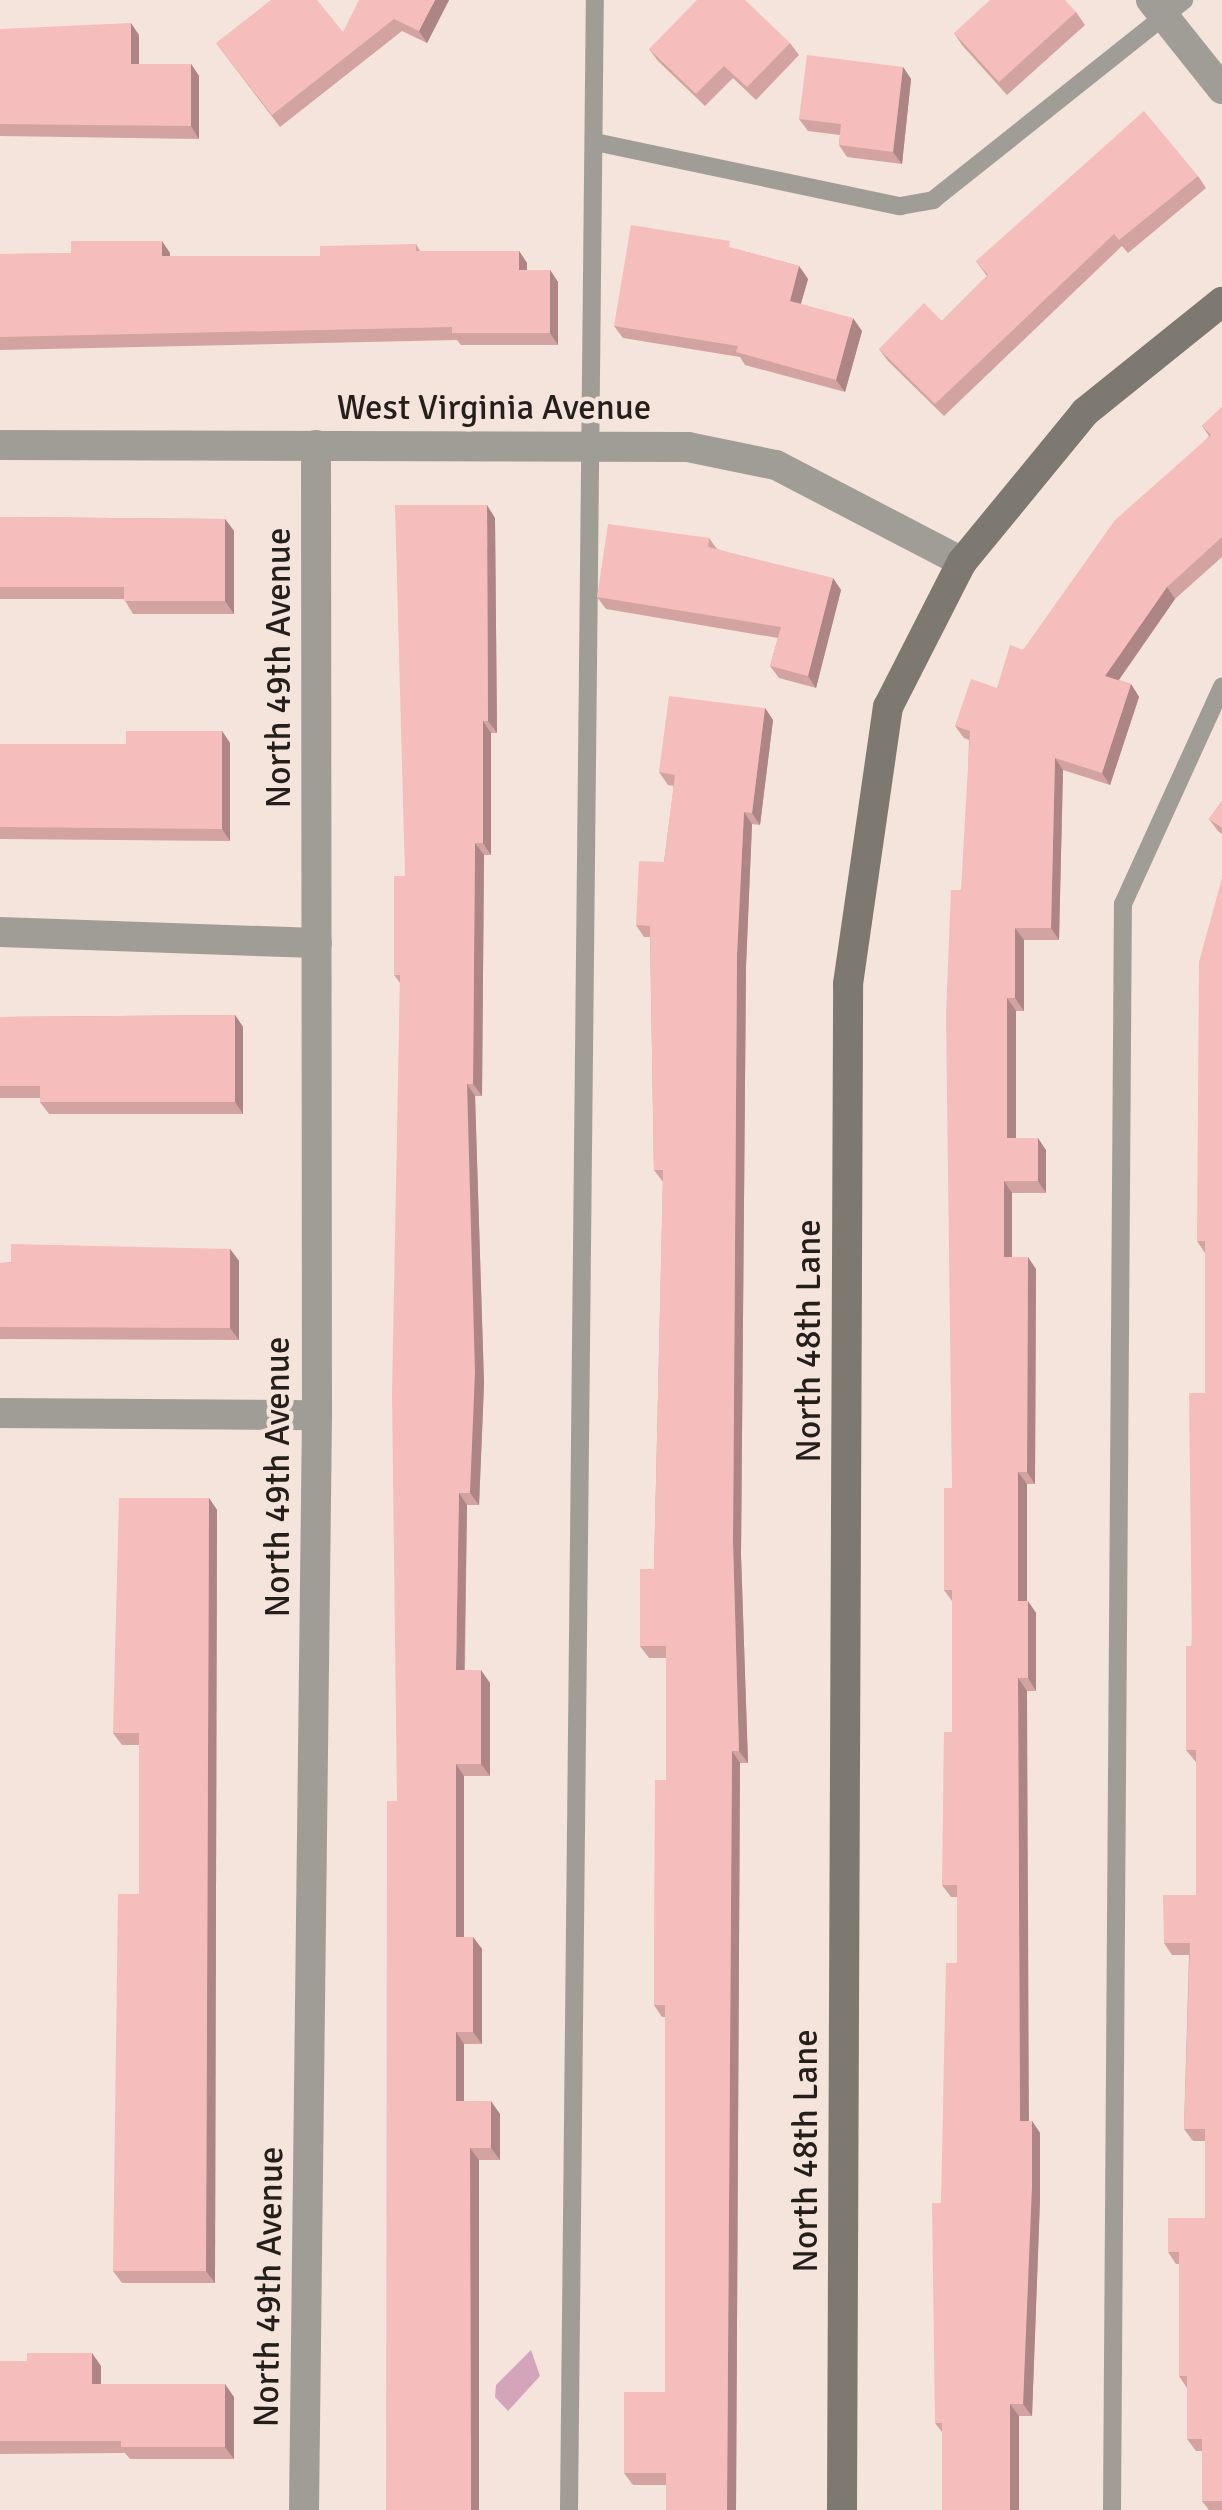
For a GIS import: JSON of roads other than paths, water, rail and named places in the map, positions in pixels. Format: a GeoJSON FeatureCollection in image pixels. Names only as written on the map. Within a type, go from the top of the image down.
{"type":"FeatureCollection","features":[{"type":"Feature","properties":{"kind":"street"},"geometry":{"type":"LineString","coordinates":[[1167,5],[1222,89]]}},
{"type":"Feature","properties":{"kind":"street","name":"North 48th Lane"},"geometry":{"type":"LineString","coordinates":[[842,2510],[848,984],[888,708],[962,562],[1086,412],[1222,302]]}},
{"type":"Feature","properties":{"kind":"street","name":"West Virginia Avenue"},"geometry":{"type":"LineString","coordinates":[[0,446],[688,447],[776,465],[962,562]]}},
{"type":"Feature","properties":{"kind":"street","name":"North 49th Avenue"},"geometry":{"type":"LineString","coordinates":[[304,2510],[317,1415],[316,446]]}},
{"type":"Feature","properties":{"kind":"street"},"geometry":{"type":"LineString","coordinates":[[0,932],[317,944]]}},
{"type":"Feature","properties":{"kind":"street"},"geometry":{"type":"LineString","coordinates":[[0,1414],[317,1415]]}},
{"type":"Feature","properties":{"kind":"lane"},"geometry":{"type":"LineString","coordinates":[[569,2510],[594,0]]}},
{"type":"Feature","properties":{"kind":"lane"},"geometry":{"type":"LineString","coordinates":[[595,142],[900,206],[933,200],[1167,5]]}},
{"type":"Feature","properties":{"kind":"lane"},"geometry":{"type":"LineString","coordinates":[[1112,2510],[1123,904],[1222,688]]}}]}
